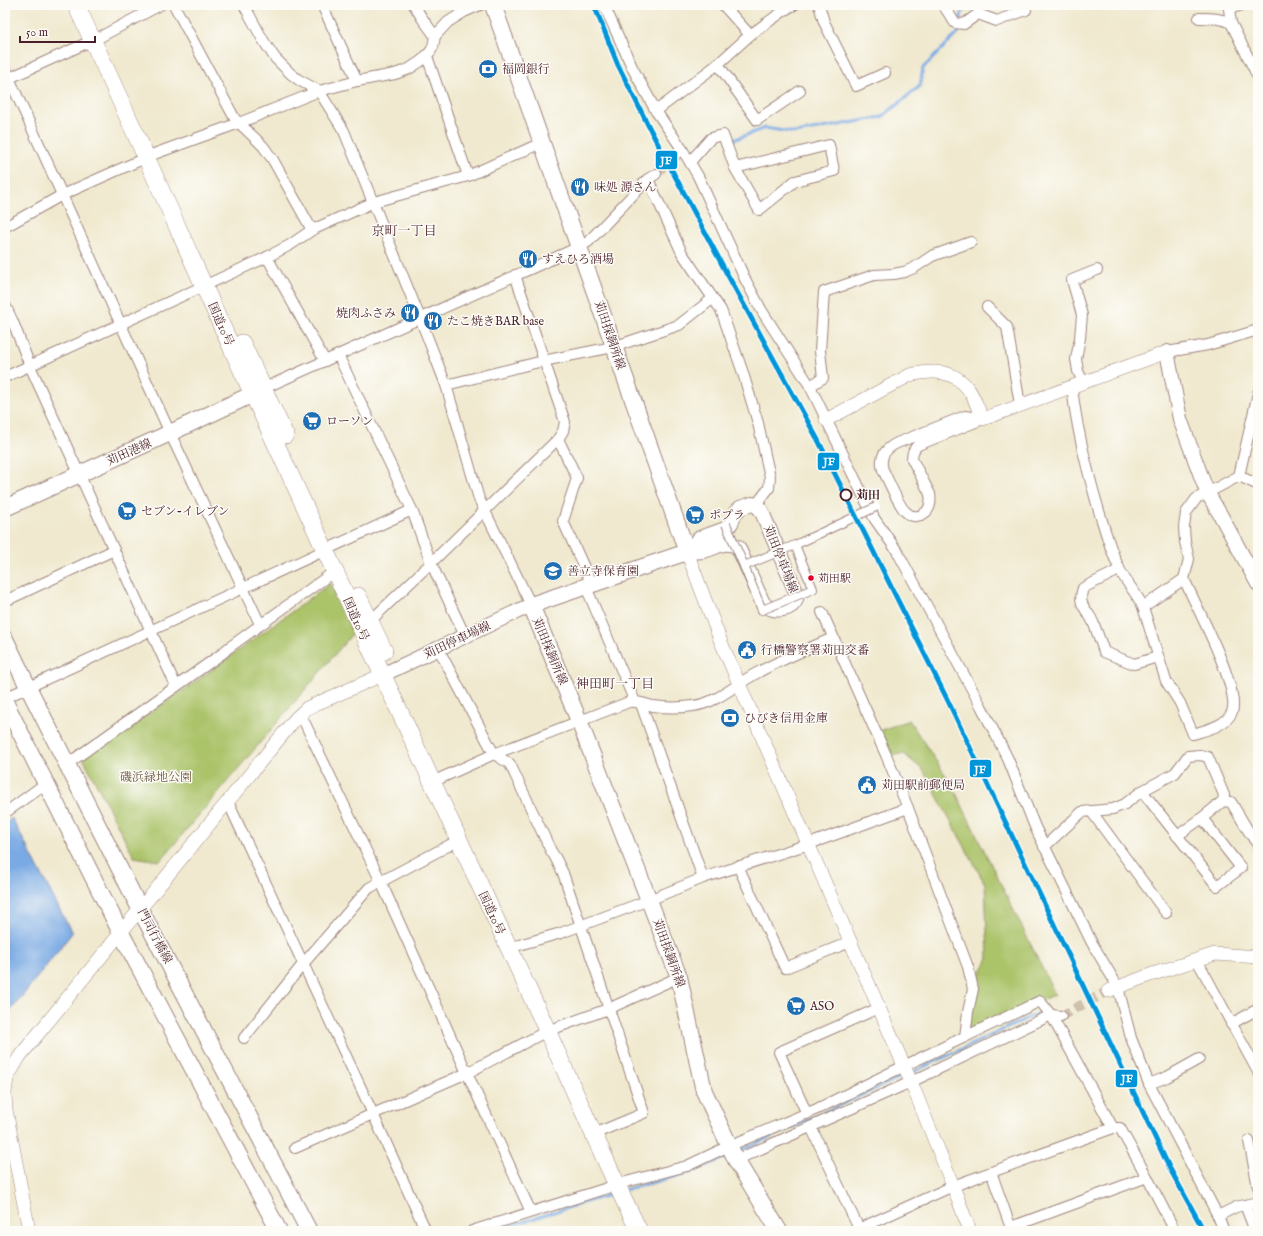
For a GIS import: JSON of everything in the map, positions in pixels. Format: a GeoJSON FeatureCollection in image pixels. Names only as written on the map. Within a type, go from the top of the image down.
{"type":"FeatureCollection","features":[{"type":"Feature","properties":{"kind":"highway","name":"国道10号"},"geometry":{"type":"LineString","coordinates":[[76,5],[97,38]]}},
{"type":"Feature","properties":{"kind":"highway","name":"国道10号"},"geometry":{"type":"LineString","coordinates":[[86,5],[97,38],[150,156],[552,1030],[621,1183],[639,1231]]}},
{"type":"Feature","properties":{"kind":"highway","name":"国道10号"},"geometry":{"type":"LineString","coordinates":[[330,548],[335,571],[365,625]]}},
{"type":"Feature","properties":{"kind":"highway","name":"国道10号"},"geometry":{"type":"LineString","coordinates":[[436,780],[459,840],[513,946]]}},
{"type":"Feature","properties":{"kind":"highway","name":"国道10号"},"geometry":{"type":"LineString","coordinates":[[621,1183],[648,1231]]}},
{"type":"Feature","properties":{"kind":"main road","name":"苅田採銅所線"},"geometry":{"type":"LineString","coordinates":[[493,5],[613,347],[687,552],[531,606],[579,721],[679,977],[704,1091],[732,1153],[779,1231]]}},
{"type":"Feature","properties":{"kind":"main road"},"geometry":{"type":"LineString","coordinates":[[1167,352],[1180,419],[1207,492],[1258,584]]}},
{"type":"Feature","properties":{"kind":"main road","name":"苅田港線"},"geometry":{"type":"LineString","coordinates":[[5,508],[258,391]]}},
{"type":"Feature","properties":{"kind":"main road"},"geometry":{"type":"LineString","coordinates":[[687,552],[700,538],[728,528],[736,512],[740,508],[752,504],[756,505]]}},
{"type":"Feature","properties":{"kind":"main road","name":"苅田停車場線"},"geometry":{"type":"LineString","coordinates":[[687,552],[704,551],[726,543],[733,544],[738,547],[766,607],[773,610],[781,610],[792,605],[797,597],[796,592],[761,510],[756,505]]}},
{"type":"Feature","properties":{"kind":"main road","name":"苅田停車場線"},"geometry":{"type":"LineString","coordinates":[[387,672],[531,606]]}},
{"type":"Feature","properties":{"kind":"main road","name":"門司行橋線"},"geometry":{"type":"LineString","coordinates":[[5,639],[66,765],[309,1231]]}},
{"type":"Feature","properties":{"kind":"main road"},"geometry":{"type":"LineString","coordinates":[[5,702],[121,933],[279,1231]]}},
{"type":"Feature","properties":{"kind":"street"},"geometry":{"type":"LineString","coordinates":[[160,5],[97,38],[6,76],[122,324],[170,433],[260,624]]}},
{"type":"Feature","properties":{"kind":"street"},"geometry":{"type":"LineString","coordinates":[[174,5],[235,119],[263,146],[312,230]]}},
{"type":"Feature","properties":{"kind":"street"},"geometry":{"type":"LineString","coordinates":[[244,5],[263,40],[275,58],[295,77],[319,91],[344,131],[374,202],[446,385],[479,499],[531,606]]}},
{"type":"Feature","properties":{"kind":"street"},"geometry":{"type":"LineString","coordinates":[[322,5],[357,80]]}},
{"type":"Feature","properties":{"kind":"street"},"geometry":{"type":"LineString","coordinates":[[414,5],[435,36]]}},
{"type":"Feature","properties":{"kind":"street"},"geometry":{"type":"LineString","coordinates":[[5,227],[62,195],[150,156],[319,91],[357,80],[402,72],[415,66],[427,56],[433,47],[435,36],[448,22],[464,12],[480,5]]}},
{"type":"Feature","properties":{"kind":"street"},"geometry":{"type":"LineString","coordinates":[[604,5],[633,69],[656,111],[682,149],[698,176],[739,266],[759,305],[810,386],[874,518],[897,551],[1008,759],[1044,847],[1092,943],[1113,989],[1149,1084],[1218,1216],[1224,1231]]}},
{"type":"Feature","properties":{"kind":"street"},"geometry":{"type":"LineString","coordinates":[[723,5],[750,35]]}},
{"type":"Feature","properties":{"kind":"street"},"geometry":{"type":"LineString","coordinates":[[819,5],[824,22],[856,86],[885,73]]}},
{"type":"Feature","properties":{"kind":"street"},"geometry":{"type":"LineString","coordinates":[[942,5],[955,23],[964,24],[978,14],[997,21],[1026,10]]}},
{"type":"Feature","properties":{"kind":"street"},"geometry":{"type":"LineString","coordinates":[[1242,5],[1229,9],[1231,23],[1258,77]]}},
{"type":"Feature","properties":{"kind":"street"},"geometry":{"type":"LineString","coordinates":[[656,111],[718,64],[750,35],[788,6]]}},
{"type":"Feature","properties":{"kind":"street"},"geometry":{"type":"LineString","coordinates":[[1199,18],[1224,20],[1231,23]]}},
{"type":"Feature","properties":{"kind":"street"},"geometry":{"type":"LineString","coordinates":[[427,56],[468,176]]}},
{"type":"Feature","properties":{"kind":"street"},"geometry":{"type":"LineString","coordinates":[[718,64],[757,120],[800,91]]}},
{"type":"Feature","properties":{"kind":"street"},"geometry":{"type":"LineString","coordinates":[[690,162],[711,138],[723,135],[735,168],[759,210],[795,181],[834,171],[829,144],[735,168]]}},
{"type":"Feature","properties":{"kind":"street"},"geometry":{"type":"LineString","coordinates":[[5,377],[267,257],[290,245],[312,230],[374,202],[468,176],[541,143]]}},
{"type":"Feature","properties":{"kind":"street"},"geometry":{"type":"LineString","coordinates":[[670,159],[682,149]]}},
{"type":"Feature","properties":{"kind":"street"},"geometry":{"type":"LineString","coordinates":[[258,391],[579,247],[588,242],[652,176],[682,253],[720,310],[742,370],[758,423],[770,477],[769,488],[756,505]]}},
{"type":"Feature","properties":{"kind":"street"},"geometry":{"type":"LineString","coordinates":[[810,386],[823,378],[820,351],[824,292],[874,275],[904,272],[919,265],[932,256],[971,242]]}},
{"type":"Feature","properties":{"kind":"street"},"geometry":{"type":"LineString","coordinates":[[267,257],[325,361]]}},
{"type":"Feature","properties":{"kind":"street"},"geometry":{"type":"LineString","coordinates":[[1097,270],[1072,280],[1082,315],[1076,359],[1078,371],[1076,415],[1092,486],[1109,544],[1119,570],[1143,607],[1166,681],[1180,703],[1193,734],[1223,723],[1232,712],[1233,695],[1227,672],[1184,579],[1189,558],[1185,542],[1184,527],[1186,512],[1196,499],[1238,476],[1258,393]]}},
{"type":"Feature","properties":{"kind":"street"},"geometry":{"type":"LineString","coordinates":[[365,625],[558,439],[563,431],[564,422],[515,275]]}},
{"type":"Feature","properties":{"kind":"street"},"geometry":{"type":"LineString","coordinates":[[446,385],[543,361],[613,347],[679,324],[712,299]]}},
{"type":"Feature","properties":{"kind":"street"},"geometry":{"type":"LineString","coordinates":[[5,305],[30,366],[176,686]]}},
{"type":"Feature","properties":{"kind":"street"},"geometry":{"type":"LineString","coordinates":[[987,307],[1007,327],[1020,405]]}},
{"type":"Feature","properties":{"kind":"street"},"geometry":{"type":"LineString","coordinates":[[983,418],[965,416],[912,437],[886,450],[882,460],[883,470],[905,512],[914,516],[920,516],[928,509],[930,504],[930,494],[912,459],[914,449],[918,445],[983,418],[1167,352],[1208,345],[1258,330]]}},
{"type":"Feature","properties":{"kind":"street"},"geometry":{"type":"LineString","coordinates":[[338,355],[412,510],[431,563],[465,636]]}},
{"type":"Feature","properties":{"kind":"street"},"geometry":{"type":"LineString","coordinates":[[826,420],[910,375],[939,371],[958,379],[969,390],[983,418]]}},
{"type":"Feature","properties":{"kind":"street"},"geometry":{"type":"LineString","coordinates":[[558,439],[577,478],[562,521],[638,703],[703,878]]}},
{"type":"Feature","properties":{"kind":"street"},"geometry":{"type":"LineString","coordinates":[[1238,476],[1254,483],[1258,483]]}},
{"type":"Feature","properties":{"kind":"street"},"geometry":{"type":"LineString","coordinates":[[744,566],[795,545],[876,506]]}},
{"type":"Feature","properties":{"kind":"street"},"geometry":{"type":"LineString","coordinates":[[5,698],[412,510]]}},
{"type":"Feature","properties":{"kind":"street"},"geometry":{"type":"LineString","coordinates":[[726,524],[762,610],[813,589],[795,545]]}},
{"type":"Feature","properties":{"kind":"street"},"geometry":{"type":"LineString","coordinates":[[5,600],[114,550]]}},
{"type":"Feature","properties":{"kind":"street"},"geometry":{"type":"LineString","coordinates":[[687,552],[722,642],[911,1082],[954,1186],[970,1231]]}},
{"type":"Feature","properties":{"kind":"street"},"geometry":{"type":"LineString","coordinates":[[1119,570],[1083,588],[1080,596],[1084,609],[1092,620],[1104,652],[1134,664],[1158,657]]}},
{"type":"Feature","properties":{"kind":"street"},"geometry":{"type":"LineString","coordinates":[[66,765],[335,571]]}},
{"type":"Feature","properties":{"kind":"street"},"geometry":{"type":"LineString","coordinates":[[1143,607],[1184,579]]}},
{"type":"Feature","properties":{"kind":"street"},"geometry":{"type":"LineString","coordinates":[[822,612],[908,808],[968,967],[973,989],[965,1037]]}},
{"type":"Feature","properties":{"kind":"street"},"geometry":{"type":"LineString","coordinates":[[436,780],[494,754],[629,702],[670,707],[694,706],[713,700],[753,675],[782,660],[833,638]]}},
{"type":"Feature","properties":{"kind":"street"},"geometry":{"type":"LineString","coordinates":[[438,648],[494,754],[510,764],[551,852],[563,873],[644,1113],[598,1132]]}},
{"type":"Feature","properties":{"kind":"street"},"geometry":{"type":"LineString","coordinates":[[29,1231],[6,1110],[5,1093],[7,1078],[20,1056],[300,713],[307,708],[387,672]]}},
{"type":"Feature","properties":{"kind":"street"},"geometry":{"type":"LineString","coordinates":[[300,713],[381,882],[466,1073],[531,1212]]}},
{"type":"Feature","properties":{"kind":"street"},"geometry":{"type":"LineString","coordinates":[[1044,847],[1082,812],[1113,809],[1125,804],[1142,792],[1175,773],[1188,756],[1200,755],[1208,757],[1224,795],[1223,801],[1177,836]]}},
{"type":"Feature","properties":{"kind":"street"},"geometry":{"type":"LineString","coordinates":[[5,813],[46,783]]}},
{"type":"Feature","properties":{"kind":"street"},"geometry":{"type":"LineString","coordinates":[[1142,792],[1217,886],[1241,868],[1202,818]]}},
{"type":"Feature","properties":{"kind":"street"},"geometry":{"type":"LineString","coordinates":[[1223,801],[1231,802],[1258,845]]}},
{"type":"Feature","properties":{"kind":"street"},"geometry":{"type":"LineString","coordinates":[[228,802],[426,1231]]}},
{"type":"Feature","properties":{"kind":"street"},"geometry":{"type":"LineString","coordinates":[[513,946],[561,933],[703,878],[808,844],[908,808]]}},
{"type":"Feature","properties":{"kind":"street"},"geometry":{"type":"LineString","coordinates":[[1091,811],[1166,913]]}},
{"type":"Feature","properties":{"kind":"street"},"geometry":{"type":"LineString","coordinates":[[244,1038],[304,964],[369,888],[459,840]]}},
{"type":"Feature","properties":{"kind":"street"},"geometry":{"type":"LineString","coordinates":[[738,866],[785,968],[850,942]]}},
{"type":"Feature","properties":{"kind":"street"},"geometry":{"type":"LineString","coordinates":[[1113,989],[1150,975],[1215,954],[1258,957]]}},
{"type":"Feature","properties":{"kind":"street"},"geometry":{"type":"LineString","coordinates":[[1197,960],[1258,1072]]}},
{"type":"Feature","properties":{"kind":"street"},"geometry":{"type":"LineString","coordinates":[[296,1148],[466,1073],[552,1030],[608,1009],[679,977]]}},
{"type":"Feature","properties":{"kind":"street"},"geometry":{"type":"LineString","coordinates":[[732,1153],[904,1066],[1040,1001],[1056,1016],[1113,1128]]}},
{"type":"Feature","properties":{"kind":"street"},"geometry":{"type":"LineString","coordinates":[[807,1114],[779,1052],[879,1008]]}},
{"type":"Feature","properties":{"kind":"street"},"geometry":{"type":"LineString","coordinates":[[1231,1024],[1258,1009]]}},
{"type":"Feature","properties":{"kind":"street"},"geometry":{"type":"LineString","coordinates":[[472,1231],[621,1183],[732,1153],[810,1127],[1056,1016]]}},
{"type":"Feature","properties":{"kind":"street"},"geometry":{"type":"LineString","coordinates":[[1149,1084],[1167,1077],[1199,1059]]}},
{"type":"Feature","properties":{"kind":"street"},"geometry":{"type":"LineString","coordinates":[[810,1127],[856,1230],[877,1226],[954,1186],[1113,1128],[1120,1128],[1175,1231]]}},
{"type":"Feature","properties":{"kind":"street"},"geometry":{"type":"LineString","coordinates":[[1249,1141],[1258,1187]]}},
{"type":"Feature","properties":{"kind":"street"},"geometry":{"type":"LineString","coordinates":[[991,1172],[1012,1229],[1147,1177]]}},
{"type":"Feature","properties":{"kind":"street"},"geometry":{"type":"LineString","coordinates":[[1218,1216],[1236,1207],[1258,1202]]}},
{"type":"Feature","properties":{"kind":"street"},"geometry":{"type":"LineString","coordinates":[[1245,1205],[1255,1231]]}},
{"type":"Feature","properties":{"kind":"green space","name":"磯浜緑地公園"},"geometry":{"type":"Polygon","coordinates":[[[331,583],[353,633],[160,861],[134,857],[83,758],[185,689],[331,583]]]}},
{"type":"Feature","properties":{"kind":"green space"},"geometry":{"type":"Polygon","coordinates":[[[909,720],[952,785],[1055,994],[965,1037],[973,989],[988,958],[985,884],[923,770],[904,754],[886,755],[876,732],[909,720]]]}},
{"type":"Feature","properties":{"kind":"water"},"geometry":{"type":"Polygon","coordinates":[[[12,818],[72,933],[5,1018],[5,823],[12,818]]]}},
{"type":"Feature","properties":{"kind":"waterway"},"geometry":{"type":"LineString","coordinates":[[728,142],[765,128],[796,133],[882,117],[920,86],[923,68],[958,33],[962,12],[974,5]]}},
{"type":"Feature","properties":{"kind":"waterway"},"geometry":{"type":"LineString","coordinates":[[911,1073],[1045,1010]]}},
{"type":"Feature","properties":{"kind":"waterway"},"geometry":{"type":"LineString","coordinates":[[738,1152],[905,1075]]}},
{"type":"Feature","properties":{"kind":"waterway"},"geometry":{"type":"LineString","coordinates":[[624,1190],[689,1173],[729,1156]]}},
{"type":"Feature","properties":{"kind":"waterway"},"geometry":{"type":"LineString","coordinates":[[493,1231],[615,1193]]}},
{"type":"Feature","properties":{"kind":"tunnel"},"geometry":{"type":"LineString","coordinates":[[656,174],[670,159]]}},
{"type":"Feature","properties":{"kind":"tunnel"},"geometry":{"type":"LineString","coordinates":[[1061,1016],[1108,991]]}},
{"type":"Feature","properties":{"kind":"transit line","name":"JF"},"geometry":{"type":"LineString","coordinates":[[594,5],[618,65],[651,131],[818,440],[948,701],[1169,1167],[1204,1231]]}},
{"type":"Feature","properties":{"kind":"place","name":"福岡銀行"},"geometry":{"type":"Point","coordinates":[488,69]}},
{"type":"Feature","properties":{"kind":"place","name":"味処 源さん"},"geometry":{"type":"Point","coordinates":[580,187]}},
{"type":"Feature","properties":{"kind":"place","name":"すえひろ酒場"},"geometry":{"type":"Point","coordinates":[528,259]}},
{"type":"Feature","properties":{"kind":"place","name":"焼肉ふさみ"},"geometry":{"type":"Point","coordinates":[410,313]}},
{"type":"Feature","properties":{"kind":"place","name":"たこ焼きBAR base"},"geometry":{"type":"Point","coordinates":[433,321]}},
{"type":"Feature","properties":{"kind":"place","name":"ローソン"},"geometry":{"type":"Point","coordinates":[312,421]}},
{"type":"Feature","properties":{"kind":"place","name":"苅田"},"geometry":{"type":"Point","coordinates":[846,495]}},
{"type":"Feature","properties":{"kind":"place","name":"セブン-イレブン"},"geometry":{"type":"Point","coordinates":[127,511]}},
{"type":"Feature","properties":{"kind":"place","name":"ポプラ"},"geometry":{"type":"Point","coordinates":[695,515]}},
{"type":"Feature","properties":{"kind":"place","name":"善立寺保育園"},"geometry":{"type":"Point","coordinates":[553,571]}},
{"type":"Feature","properties":{"kind":"place","name":"苅田駅"},"geometry":{"type":"Point","coordinates":[811,578]}},
{"type":"Feature","properties":{"kind":"place","name":"行橋警察署苅田交番"},"geometry":{"type":"Point","coordinates":[747,650]}},
{"type":"Feature","properties":{"kind":"place","name":"ひびき信用金庫"},"geometry":{"type":"Point","coordinates":[730,718]}},
{"type":"Feature","properties":{"kind":"place","name":"苅田駅前郵便局"},"geometry":{"type":"Point","coordinates":[867,785]}},
{"type":"Feature","properties":{"kind":"place","name":"ASO"},"geometry":{"type":"Point","coordinates":[796,1006]}},
{"type":"Feature","properties":{"kind":"district","name":"京町一丁目"},"geometry":{"type":"Point","coordinates":[404,230]}},
{"type":"Feature","properties":{"kind":"district","name":"神田町一丁目"},"geometry":{"type":"Point","coordinates":[615,683]}}]}
